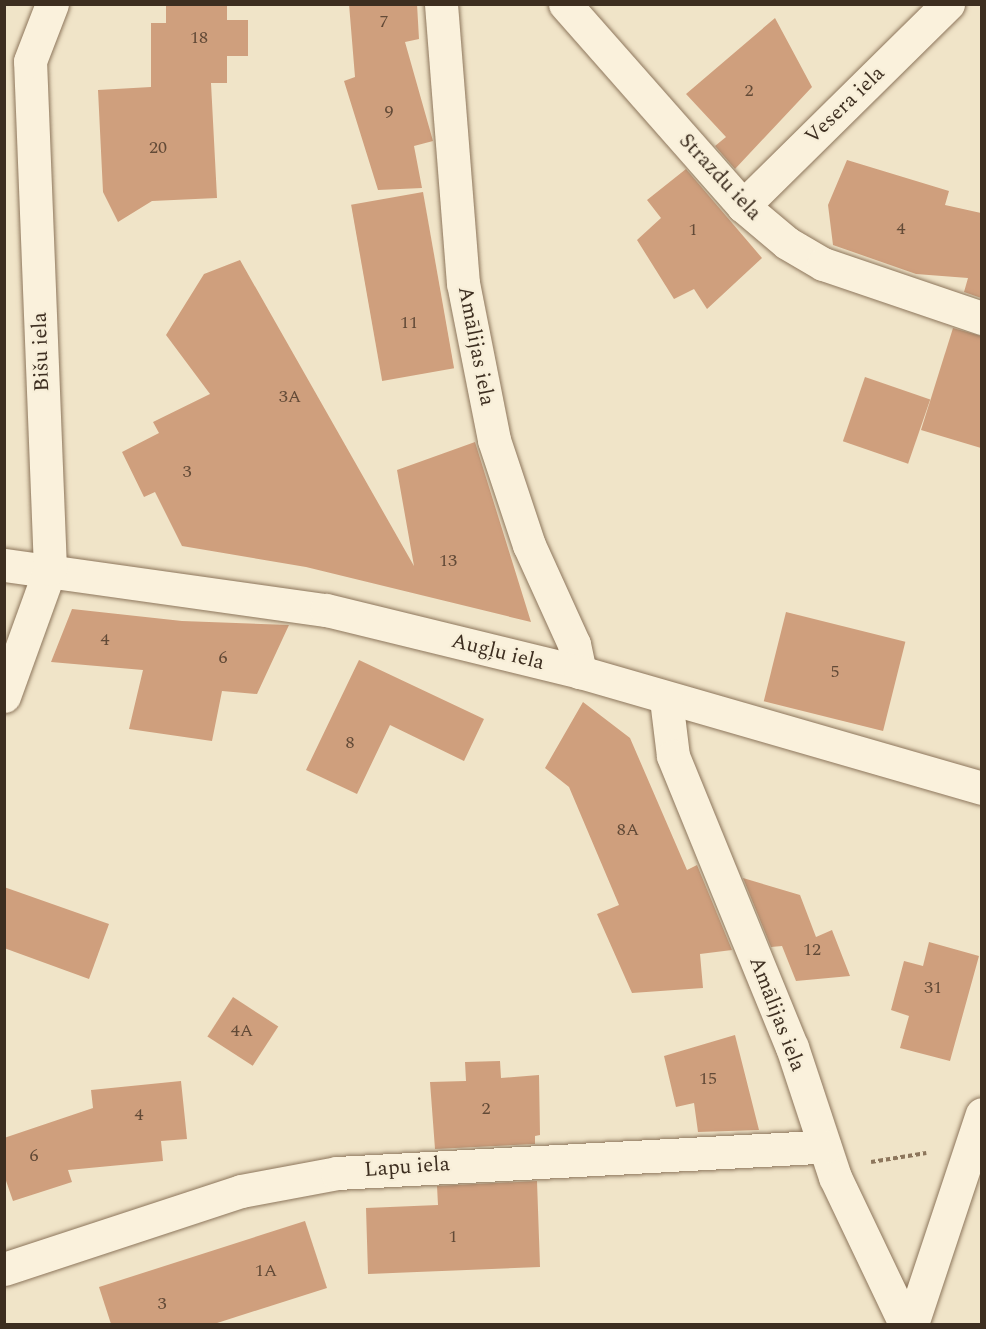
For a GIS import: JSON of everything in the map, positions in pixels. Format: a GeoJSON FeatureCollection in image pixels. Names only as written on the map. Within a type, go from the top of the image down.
{"type":"FeatureCollection","features":[{"type":"Feature","properties":{"kind":"street","name":"Bišu iela"},"geometry":{"type":"LineString","coordinates":[[4,696],[50,569],[30,61],[52,4]]}},
{"type":"Feature","properties":{"kind":"street","name":"Amālijas iela"},"geometry":{"type":"LineString","coordinates":[[441,4],[463,283],[494,440],[529,545],[574,644],[580,672]]}},
{"type":"Feature","properties":{"kind":"street","name":"Strazdu iela"},"geometry":{"type":"LineString","coordinates":[[565,4],[743,206],[823,264],[981,318]]}},
{"type":"Feature","properties":{"kind":"street","name":"Vesera iela"},"geometry":{"type":"LineString","coordinates":[[743,206],[948,4]]}},
{"type":"Feature","properties":{"kind":"street","name":"Augļu iela"},"geometry":{"type":"LineString","coordinates":[[4,565],[50,569],[326,610],[580,672],[666,699],[981,788]]}},
{"type":"Feature","properties":{"kind":"street","name":"Amālijas iela"},"geometry":{"type":"LineString","coordinates":[[666,699],[673,756],[792,1047],[824,1147],[868,1255],[905,1324]]}},
{"type":"Feature","properties":{"kind":"street"},"geometry":{"type":"LineString","coordinates":[[912,1324],[981,1114]]}},
{"type":"Feature","properties":{"kind":"street","name":"Lapu iela"},"geometry":{"type":"LineString","coordinates":[[4,1269],[242,1191],[337,1173],[824,1147]]}},
{"type":"Feature","properties":{"kind":"path"},"geometry":{"type":"LineString","coordinates":[[824,1147],[855,1164],[937,1146],[972,1147]]}},
{"type":"Feature","properties":{"kind":"building"},"geometry":{"type":"Polygon","coordinates":[[[166,4],[227,4],[227,20],[248,20],[248,56],[227,56],[227,83],[211,83],[217,198],[152,201],[118,222],[103,192],[98,90],[151,87],[151,23],[166,23],[166,4]]]}},
{"type":"Feature","properties":{"kind":"building"},"geometry":{"type":"Polygon","coordinates":[[[349,4],[417,4],[419,39],[405,42],[433,141],[414,146],[422,188],[378,190],[344,81],[355,77],[349,4]]]}},
{"type":"Feature","properties":{"kind":"building"},"geometry":{"type":"Polygon","coordinates":[[[775,18],[812,87],[735,169],[715,146],[726,137],[686,94],[775,18]]]}},
{"type":"Feature","properties":{"kind":"building"},"geometry":{"type":"Polygon","coordinates":[[[847,160],[949,191],[945,205],[981,213],[981,298],[964,292],[968,278],[916,274],[833,245],[828,205],[847,160]]]}},
{"type":"Feature","properties":{"kind":"building"},"geometry":{"type":"Polygon","coordinates":[[[686,169],[762,258],[707,309],[694,289],[674,299],[637,240],[661,218],[647,200],[686,169]]]}},
{"type":"Feature","properties":{"kind":"building"},"geometry":{"type":"Polygon","coordinates":[[[423,192],[454,368],[382,381],[351,205],[423,192]]]}},
{"type":"Feature","properties":{"kind":"building"},"geometry":{"type":"Polygon","coordinates":[[[240,260],[414,566],[397,470],[475,442],[531,622],[306,567],[182,546],[155,492],[144,497],[122,452],[159,433],[153,422],[210,394],[166,335],[204,274],[240,260]]]}},
{"type":"Feature","properties":{"kind":"building"},"geometry":{"type":"Polygon","coordinates":[[[953,328],[981,336],[981,448],[921,430],[953,328]]]}},
{"type":"Feature","properties":{"kind":"building"},"geometry":{"type":"Polygon","coordinates":[[[865,377],[930,399],[908,464],[843,441],[865,377]]]}},
{"type":"Feature","properties":{"kind":"building"},"geometry":{"type":"Polygon","coordinates":[[[72,609],[182,621],[289,625],[257,694],[222,691],[212,741],[129,729],[143,670],[51,662],[72,609]]]}},
{"type":"Feature","properties":{"kind":"building"},"geometry":{"type":"Polygon","coordinates":[[[786,612],[905,642],[883,731],[764,701],[786,612]]]}},
{"type":"Feature","properties":{"kind":"building"},"geometry":{"type":"Polygon","coordinates":[[[359,660],[484,719],[464,761],[390,725],[357,794],[306,770],[359,660]]]}},
{"type":"Feature","properties":{"kind":"building"},"geometry":{"type":"Polygon","coordinates":[[[583,702],[630,738],[687,870],[697,865],[732,950],[700,954],[703,988],[632,993],[597,914],[619,905],[569,787],[545,768],[583,702]]]}},
{"type":"Feature","properties":{"kind":"building"},"geometry":{"type":"Polygon","coordinates":[[[743,878],[800,895],[816,937],[832,930],[850,976],[796,981],[782,946],[771,947],[743,878]]]}},
{"type":"Feature","properties":{"kind":"building"},"geometry":{"type":"Polygon","coordinates":[[[4,887],[109,924],[89,979],[4,948],[4,887]]]}},
{"type":"Feature","properties":{"kind":"building"},"geometry":{"type":"Polygon","coordinates":[[[929,942],[979,956],[950,1061],[900,1048],[909,1016],[891,1010],[904,961],[923,966],[929,942]]]}},
{"type":"Feature","properties":{"kind":"building"},"geometry":{"type":"Polygon","coordinates":[[[233,997],[278,1026],[253,1066],[207,1036],[233,997]]]}},
{"type":"Feature","properties":{"kind":"building"},"geometry":{"type":"Polygon","coordinates":[[[735,1035],[759,1130],[698,1132],[694,1103],[676,1107],[664,1056],[735,1035]]]}},
{"type":"Feature","properties":{"kind":"building"},"geometry":{"type":"Polygon","coordinates":[[[500,1061],[501,1078],[539,1075],[540,1135],[535,1136],[535,1144],[435,1149],[430,1082],[466,1081],[465,1062],[500,1061]]]}},
{"type":"Feature","properties":{"kind":"building"},"geometry":{"type":"Polygon","coordinates":[[[181,1081],[187,1139],[161,1141],[163,1161],[68,1170],[72,1182],[13,1201],[4,1175],[4,1138],[93,1108],[91,1090],[181,1081]]]}},
{"type":"Feature","properties":{"kind":"building"},"geometry":{"type":"Polygon","coordinates":[[[537,1181],[540,1267],[368,1274],[366,1208],[438,1205],[437,1186],[537,1181]]]}},
{"type":"Feature","properties":{"kind":"building"},"geometry":{"type":"Polygon","coordinates":[[[305,1221],[327,1288],[214,1324],[111,1324],[99,1287],[305,1221]]]}}]}
